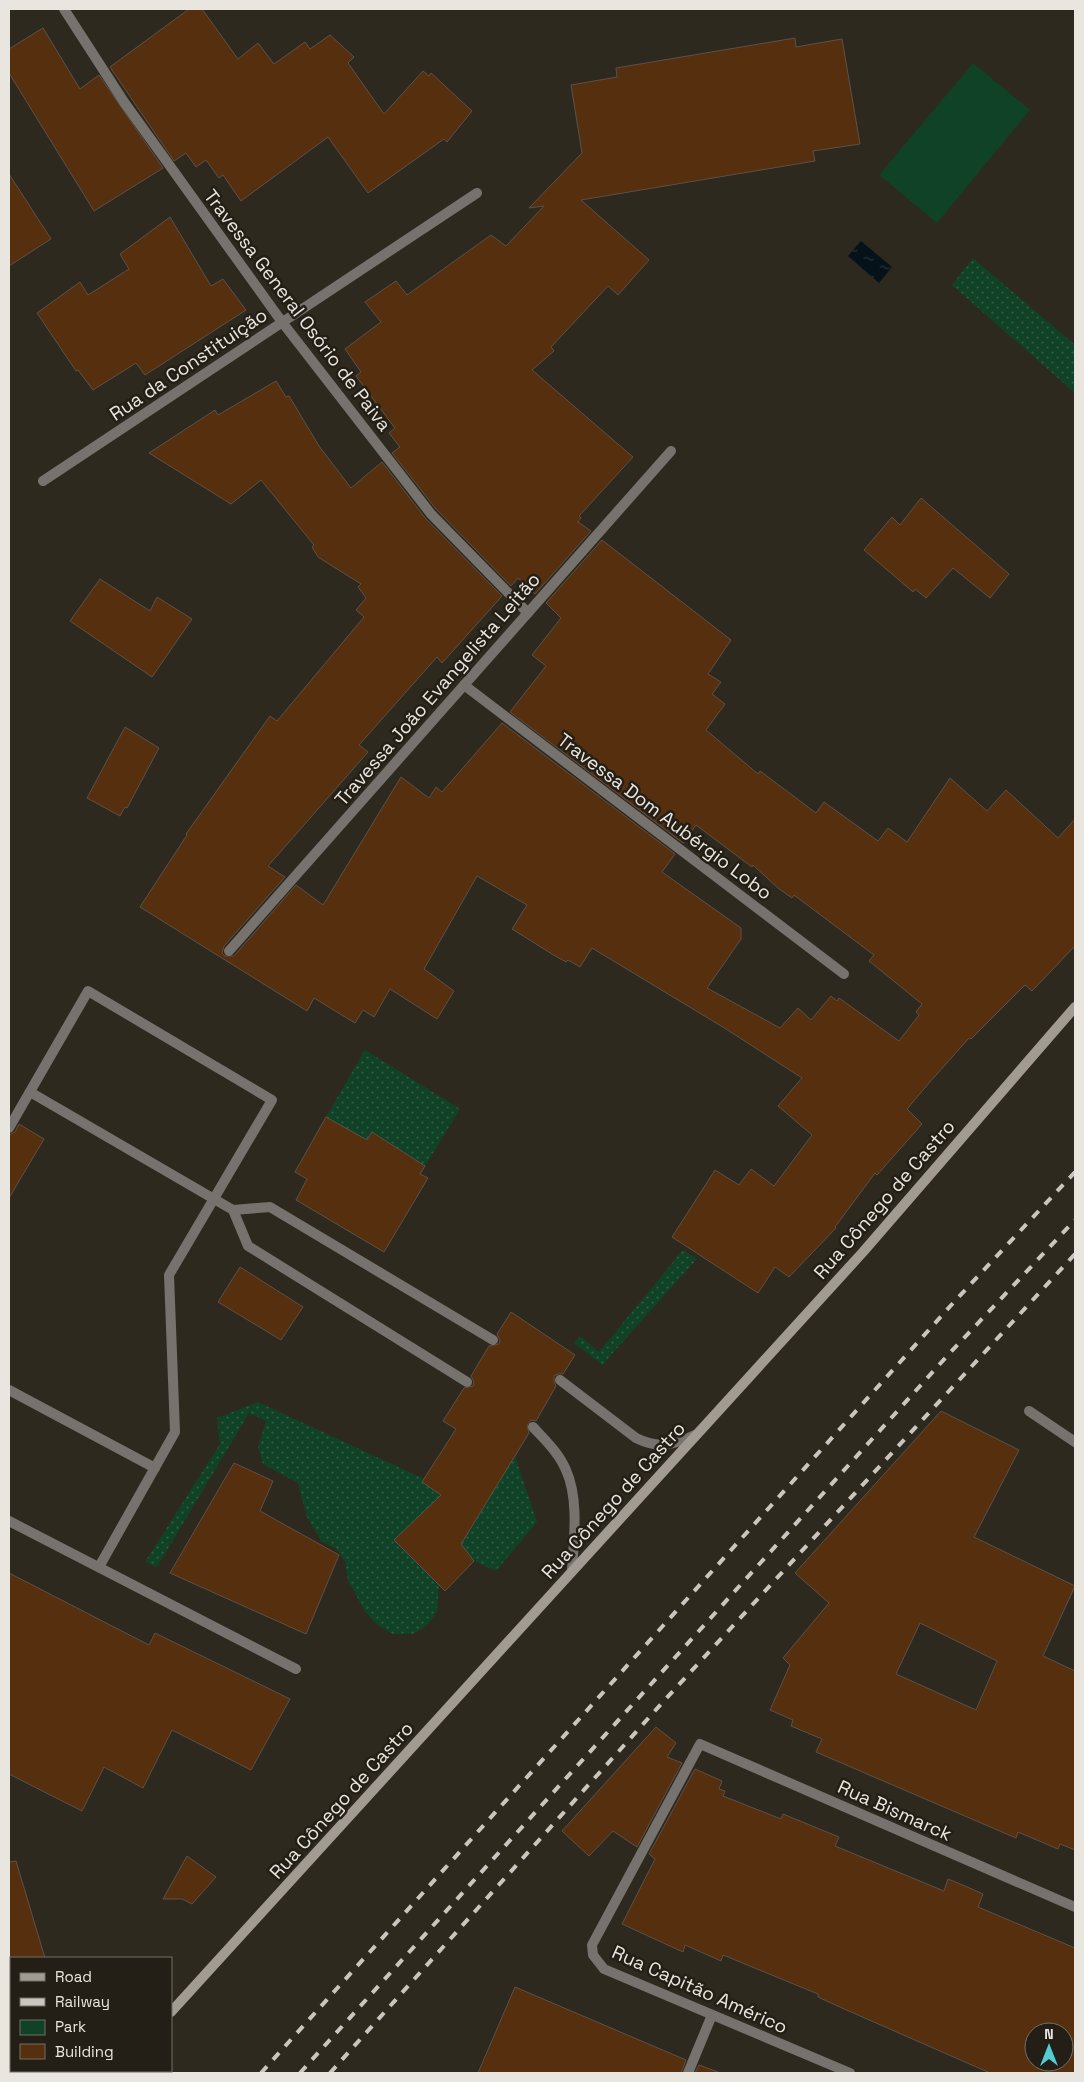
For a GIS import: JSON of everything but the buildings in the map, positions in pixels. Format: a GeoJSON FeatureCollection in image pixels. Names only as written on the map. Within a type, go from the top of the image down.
{"type":"FeatureCollection","features":[{"type":"Feature","properties":{"kind":"main road","name":"Rua Cônego de Castro"},"geometry":{"type":"LineString","coordinates":[[172,2011],[863,1252],[1075,1007]]}},
{"type":"Feature","properties":{"kind":"street","name":"Travessa General Osório de Paiva"},"geometry":{"type":"LineString","coordinates":[[64,9],[124,102],[282,322],[431,514],[528,613]]}},
{"type":"Feature","properties":{"kind":"street","name":"Rua da Constituição"},"geometry":{"type":"LineString","coordinates":[[43,481],[476,193]]}},
{"type":"Feature","properties":{"kind":"street","name":"Travessa João Evangelista Leitão"},"geometry":{"type":"LineString","coordinates":[[230,951],[671,451]]}},
{"type":"Feature","properties":{"kind":"street","name":"Travessa Dom Aubérgio Lobo"},"geometry":{"type":"LineString","coordinates":[[464,685],[844,974]]}},
{"type":"Feature","properties":{"kind":"street"},"geometry":{"type":"LineString","coordinates":[[9,1128],[88,991],[272,1100],[169,1275],[175,1432],[99,1567]]}},
{"type":"Feature","properties":{"kind":"street"},"geometry":{"type":"LineString","coordinates":[[30,1092],[233,1210],[270,1207],[493,1340]]}},
{"type":"Feature","properties":{"kind":"street"},"geometry":{"type":"LineString","coordinates":[[233,1210],[248,1246],[467,1382]]}},
{"type":"Feature","properties":{"kind":"street"},"geometry":{"type":"LineString","coordinates":[[560,1380],[636,1438],[648,1444],[663,1446],[678,1443],[695,1435]]}},
{"type":"Feature","properties":{"kind":"street"},"geometry":{"type":"LineString","coordinates":[[9,1390],[155,1468]]}},
{"type":"Feature","properties":{"kind":"street"},"geometry":{"type":"LineString","coordinates":[[1028,1411],[1075,1442]]}},
{"type":"Feature","properties":{"kind":"street"},"geometry":{"type":"LineString","coordinates":[[533,1427],[554,1450],[566,1470],[572,1496],[575,1526],[572,1570]]}},
{"type":"Feature","properties":{"kind":"street"},"geometry":{"type":"LineString","coordinates":[[9,1521],[296,1669]]}},
{"type":"Feature","properties":{"kind":"street","name":"Rua Bismarck"},"geometry":{"type":"LineString","coordinates":[[700,1744],[1075,1907]]}},
{"type":"Feature","properties":{"kind":"street","name":"Rua Capitão Américo"},"geometry":{"type":"LineString","coordinates":[[700,1744],[592,1945],[593,1955],[604,1969],[850,2073]]}},
{"type":"Feature","properties":{"kind":"street"},"geometry":{"type":"LineString","coordinates":[[688,2073],[712,2015]]}},
{"type":"Feature","properties":{"kind":"green space"},"geometry":{"type":"Polygon","coordinates":[[[973,63],[1030,110],[937,223],[879,175],[973,63]]]}},
{"type":"Feature","properties":{"kind":"green space"},"geometry":{"type":"Polygon","coordinates":[[[973,258],[1075,345],[1075,393],[952,285],[973,258]]]}},
{"type":"Feature","properties":{"kind":"green space"},"geometry":{"type":"Polygon","coordinates":[[[365,1050],[460,1109],[425,1166],[373,1132],[366,1141],[326,1117],[365,1050]]]}},
{"type":"Feature","properties":{"kind":"green space"},"geometry":{"type":"Polygon","coordinates":[[[683,1250],[697,1259],[602,1365],[574,1343],[580,1336],[599,1352],[683,1250]]]}},
{"type":"Feature","properties":{"kind":"green space"},"geometry":{"type":"Polygon","coordinates":[[[258,1402],[424,1479],[515,1456],[537,1522],[496,1571],[474,1561],[432,1505],[394,1540],[439,1585],[437,1611],[428,1625],[413,1634],[392,1634],[375,1623],[364,1610],[348,1580],[345,1561],[335,1548],[321,1541],[307,1517],[298,1483],[263,1464],[258,1447],[266,1421],[249,1413],[157,1567],[145,1562],[220,1444],[217,1418],[258,1402]]]}},
{"type":"Feature","properties":{"kind":"water"},"geometry":{"type":"Polygon","coordinates":[[[861,241],[892,267],[879,283],[848,256],[861,241]]]}},
{"type":"Feature","properties":{"kind":"railway"},"geometry":{"type":"LineString","coordinates":[[261,2073],[954,1302],[1075,1172]]}},
{"type":"Feature","properties":{"kind":"railway"},"geometry":{"type":"LineString","coordinates":[[300,2073],[948,1355],[1075,1220]]}},
{"type":"Feature","properties":{"kind":"railway"},"geometry":{"type":"LineString","coordinates":[[330,2073],[662,1703],[1075,1254]]}}]}
